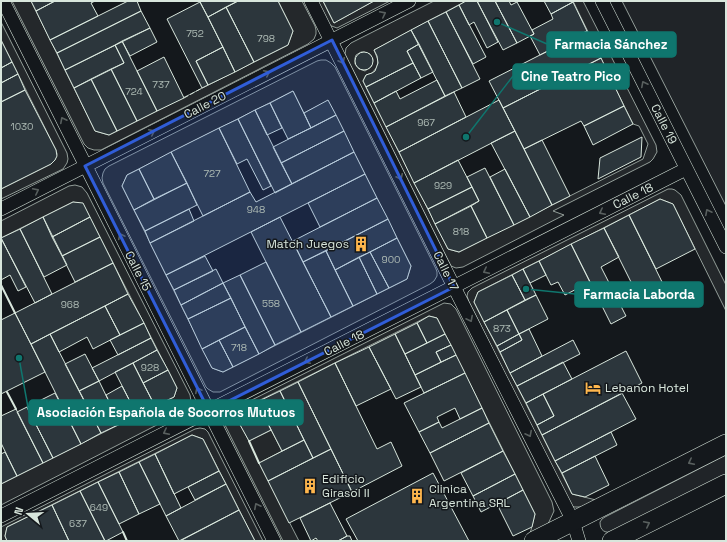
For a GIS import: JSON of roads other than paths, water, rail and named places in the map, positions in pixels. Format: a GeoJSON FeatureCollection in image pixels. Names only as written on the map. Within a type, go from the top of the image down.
{"type":"FeatureCollection","features":[{"type":"Feature","properties":{"kind":"main road"},"geometry":{"type":"LineString","coordinates":[[534,541],[726,444]]}},
{"type":"Feature","properties":{"kind":"main road"},"geometry":{"type":"LineString","coordinates":[[612,541],[726,484]]}},
{"type":"Feature","properties":{"kind":"street","name":"Calle 15"},"geometry":{"type":"LineString","coordinates":[[3,1],[274,541]]}},
{"type":"Feature","properties":{"kind":"street","name":"Calle 17"},"geometry":{"type":"LineString","coordinates":[[312,1],[454,287],[573,521],[579,541]]}},
{"type":"Feature","properties":{"kind":"street","name":"Calle 20"},"geometry":{"type":"LineString","coordinates":[[1,209],[409,1]]}},
{"type":"Feature","properties":{"kind":"street","name":"Calle 19"},"geometry":{"type":"LineString","coordinates":[[602,1],[726,247]]}},
{"type":"Feature","properties":{"kind":"street","name":"Calle 18"},"geometry":{"type":"LineString","coordinates":[[1,516],[686,169]]}},
{"type":"Feature","properties":{"kind":"place","name":"Farmacia Sánchez"},"geometry":{"type":"Point","coordinates":[497,22]}},
{"type":"Feature","properties":{"kind":"place","name":"Cine Teatro Pico"},"geometry":{"type":"Point","coordinates":[466,137]}},
{"type":"Feature","properties":{"kind":"place","name":"Match Juegos"},"geometry":{"type":"Point","coordinates":[361,244]}},
{"type":"Feature","properties":{"kind":"place","name":"Farmacia Laborda"},"geometry":{"type":"Point","coordinates":[526,289]}},
{"type":"Feature","properties":{"kind":"place","name":"Asociación Española de Socorros Mutuos"},"geometry":{"type":"Point","coordinates":[19,358]}},
{"type":"Feature","properties":{"kind":"place","name":"Lebanon Hotel"},"geometry":{"type":"Point","coordinates":[593,388]}},
{"type":"Feature","properties":{"kind":"place","name":"Edificio Girasol II"},"geometry":{"type":"Point","coordinates":[310,486]}},
{"type":"Feature","properties":{"kind":"place","name":"Clinica Argentina SRL"},"geometry":{"type":"Point","coordinates":[417,496]}}]}
